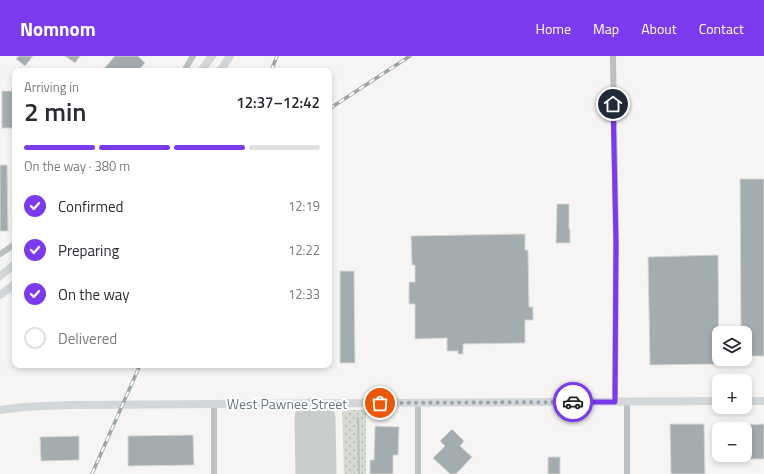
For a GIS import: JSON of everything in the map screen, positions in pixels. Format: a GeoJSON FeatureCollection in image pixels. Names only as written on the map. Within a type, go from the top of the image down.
{"type":"FeatureCollection","features":[{"type":"Feature","properties":{"kind":"main road"},"geometry":{"type":"LineString","coordinates":[[203,68],[212,56]]}},
{"type":"Feature","properties":{"kind":"main road"},"geometry":{"type":"LineString","coordinates":[[222,68],[230,56]]}},
{"type":"Feature","properties":{"kind":"main road"},"geometry":{"type":"LineString","coordinates":[[0,276],[12,266]]}},
{"type":"Feature","properties":{"kind":"main road"},"geometry":{"type":"LineString","coordinates":[[0,295],[12,286]]}},
{"type":"Feature","properties":{"kind":"main road","name":"West Pawnee Street"},"geometry":{"type":"LineString","coordinates":[[0,410],[47,405],[712,401]]}},
{"type":"Feature","properties":{"kind":"main road"},"geometry":{"type":"LineString","coordinates":[[752,401],[764,401]]}},
{"type":"Feature","properties":{"kind":"street"},"geometry":{"type":"LineString","coordinates":[[186,68],[194,56]]}},
{"type":"Feature","properties":{"kind":"street"},"geometry":{"type":"LineString","coordinates":[[613,56],[616,241],[615,402]]}},
{"type":"Feature","properties":{"kind":"street"},"geometry":{"type":"LineString","coordinates":[[0,254],[12,246]]}},
{"type":"Feature","properties":{"kind":"street"},"geometry":{"type":"LineString","coordinates":[[627,402],[627,474]]}},
{"type":"Feature","properties":{"kind":"street"},"geometry":{"type":"LineString","coordinates":[[418,403],[418,474]]}},
{"type":"Feature","properties":{"kind":"street"},"geometry":{"type":"LineString","coordinates":[[214,404],[214,474]]}},
{"type":"Feature","properties":{"kind":"shaded area"},"geometry":{"type":"Polygon","coordinates":[[[342,410],[366,410],[366,474],[344,474],[342,410]]]}},
{"type":"Feature","properties":{"kind":"building"},"geometry":{"type":"Polygon","coordinates":[[[19,56],[33,56],[25,66],[16,59],[19,56]]]}},
{"type":"Feature","properties":{"kind":"building"},"geometry":{"type":"Polygon","coordinates":[[[65,56],[80,56],[75,63],[65,56]]]}},
{"type":"Feature","properties":{"kind":"building"},"geometry":{"type":"Polygon","coordinates":[[[115,56],[138,56],[145,63],[141,68],[105,68],[115,56]]]}},
{"type":"Feature","properties":{"kind":"building"},"geometry":{"type":"Polygon","coordinates":[[[2,91],[12,91],[12,128],[2,128],[2,91]]]}},
{"type":"Feature","properties":{"kind":"building"},"geometry":{"type":"Polygon","coordinates":[[[0,165],[7,165],[8,231],[0,231],[0,165]]]}},
{"type":"Feature","properties":{"kind":"building"},"geometry":{"type":"Polygon","coordinates":[[[740,179],[764,179],[764,356],[752,356],[752,326],[741,326],[740,179]]]}},
{"type":"Feature","properties":{"kind":"building"},"geometry":{"type":"Polygon","coordinates":[[[557,204],[569,204],[570,243],[556,243],[557,204]]]}},
{"type":"Feature","properties":{"kind":"building"},"geometry":{"type":"Polygon","coordinates":[[[525,234],[525,250],[528,250],[529,307],[533,307],[533,320],[525,320],[525,343],[463,344],[463,354],[458,354],[458,351],[447,351],[447,338],[415,339],[415,304],[409,304],[409,282],[415,282],[415,265],[412,265],[411,236],[525,234]]]}},
{"type":"Feature","properties":{"kind":"building"},"geometry":{"type":"Polygon","coordinates":[[[718,255],[719,326],[712,326],[712,364],[650,365],[648,257],[718,255]]]}},
{"type":"Feature","properties":{"kind":"building"},"geometry":{"type":"Polygon","coordinates":[[[340,271],[354,271],[355,363],[340,363],[340,271]]]}},
{"type":"Feature","properties":{"kind":"building"},"geometry":{"type":"Polygon","coordinates":[[[670,424],[704,424],[705,474],[671,474],[670,424]]]}},
{"type":"Feature","properties":{"kind":"building"},"geometry":{"type":"Polygon","coordinates":[[[764,424],[764,459],[752,459],[752,425],[764,424]]]}},
{"type":"Feature","properties":{"kind":"building"},"geometry":{"type":"Polygon","coordinates":[[[375,426],[399,427],[398,455],[393,455],[393,474],[370,474],[370,460],[374,460],[375,426]]]}},
{"type":"Feature","properties":{"kind":"building"},"geometry":{"type":"Polygon","coordinates":[[[452,429],[464,441],[460,446],[472,457],[456,474],[450,474],[433,458],[445,446],[440,441],[452,429]]]}},
{"type":"Feature","properties":{"kind":"building"},"geometry":{"type":"Polygon","coordinates":[[[193,435],[194,465],[128,466],[128,436],[193,435]]]}},
{"type":"Feature","properties":{"kind":"building"},"geometry":{"type":"Polygon","coordinates":[[[79,436],[79,460],[41,461],[40,437],[79,436]]]}},
{"type":"Feature","properties":{"kind":"building"},"geometry":{"type":"Polygon","coordinates":[[[548,457],[560,457],[560,474],[548,474],[548,457]]]}},
{"type":"Feature","properties":{"kind":"waterway"},"geometry":{"type":"LineString","coordinates":[[358,418],[359,474]]}},
{"type":"Feature","properties":{"kind":"runway"},"geometry":{"type":"LineString","coordinates":[[315,418],[316,474]]}},
{"type":"Feature","properties":{"kind":"railway"},"geometry":{"type":"LineString","coordinates":[[272,68],[277,56]]}},
{"type":"Feature","properties":{"kind":"railway"},"geometry":{"type":"LineString","coordinates":[[332,107],[410,56]]}},
{"type":"Feature","properties":{"kind":"railway"},"geometry":{"type":"LineString","coordinates":[[92,474],[139,368]]}},
{"type":"Feature","properties":{"kind":"way so far"},"geometry":{"type":"LineString","coordinates":[[380,403],[573,402]]}},
{"type":"Feature","properties":{"kind":"route"},"geometry":{"type":"LineString","coordinates":[[573,402],[615,402],[616,241],[613,104]]}}]}
